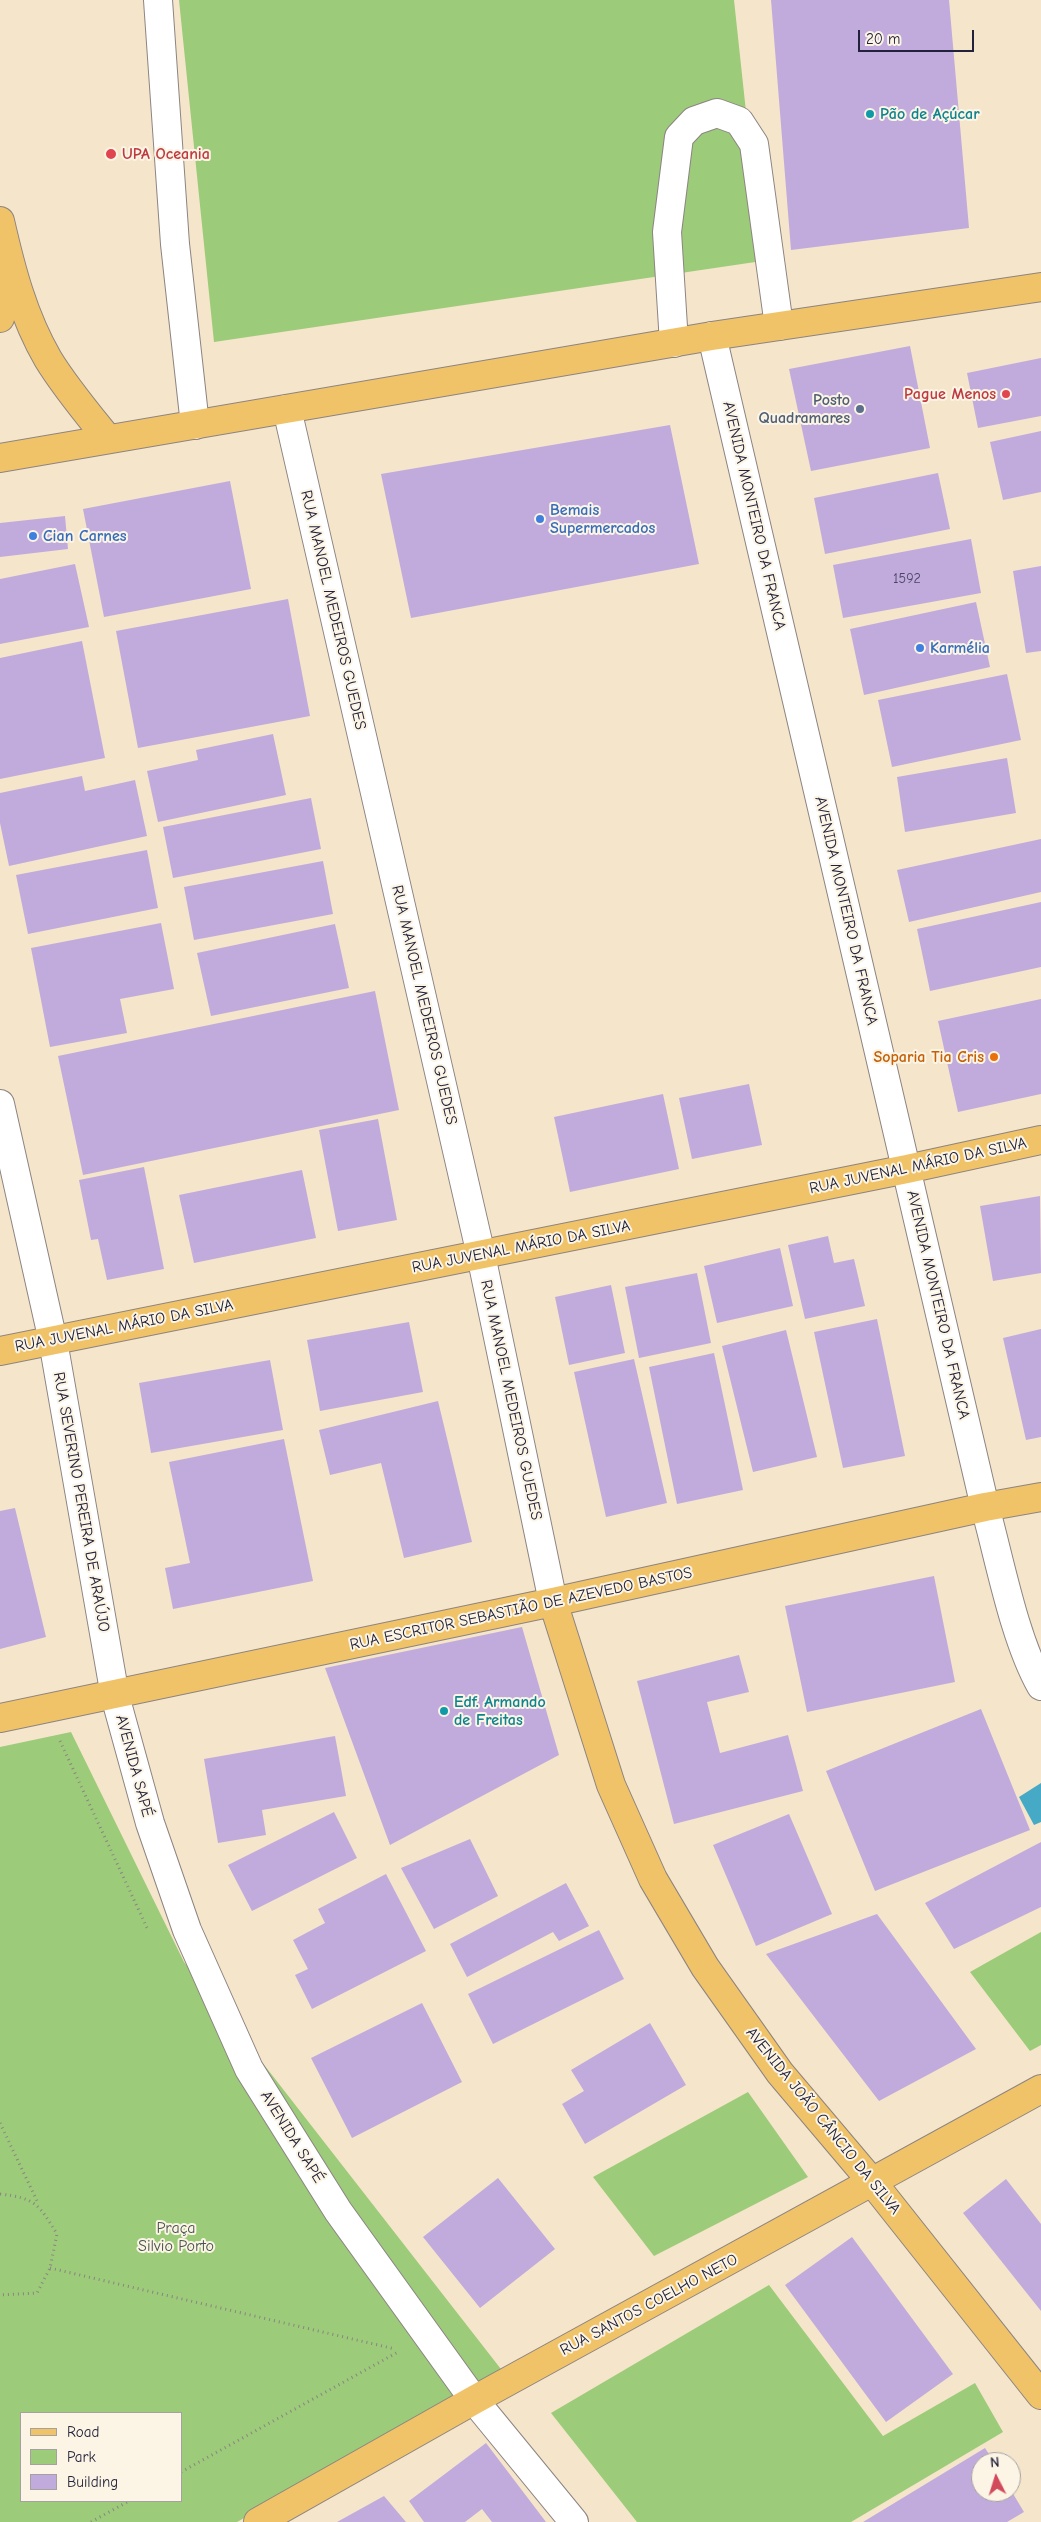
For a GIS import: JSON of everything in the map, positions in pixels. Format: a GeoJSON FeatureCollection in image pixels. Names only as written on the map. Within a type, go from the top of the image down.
{"type":"FeatureCollection","features":[{"type":"Feature","properties":{"kind":"main road"},"geometry":{"type":"LineString","coordinates":[[0,221],[13,277],[31,324],[48,358],[68,388],[108,439]]}},
{"type":"Feature","properties":{"kind":"main road"},"geometry":{"type":"LineString","coordinates":[[0,318],[13,277]]}},
{"type":"Feature","properties":{"kind":"main road"},"geometry":{"type":"LineString","coordinates":[[0,458],[712,336],[1041,287]]}},
{"type":"Feature","properties":{"kind":"main road","name":"RUA JUVENAL MÁRIO DA SILVA"},"geometry":{"type":"LineString","coordinates":[[0,1351],[906,1170],[1041,1140]]}},
{"type":"Feature","properties":{"kind":"main road","name":"RUA ESCRITOR SEBASTIÃO DE AZEVEDO BASTOS"},"geometry":{"type":"LineString","coordinates":[[0,1718],[115,1696],[985,1507],[1041,1497]]}},
{"type":"Feature","properties":{"kind":"main road","name":"AVENIDA JOÃO CÂNCIO DA SILVA"},"geometry":{"type":"LineString","coordinates":[[553,1602],[611,1785],[653,1879],[705,1967],[774,2064],[873,2184],[1041,2395]]}},
{"type":"Feature","properties":{"kind":"main road","name":"RUA SANTOS COELHO NETO"},"geometry":{"type":"LineString","coordinates":[[258,2522],[474,2400],[873,2184],[1041,2089]]}},
{"type":"Feature","properties":{"kind":"street"},"geometry":{"type":"LineString","coordinates":[[158,0],[174,244],[195,425]]}},
{"type":"Feature","properties":{"kind":"street"},"geometry":{"type":"LineString","coordinates":[[674,343],[667,232],[679,137],[694,120],[717,113],[739,121],[754,144],[779,326]]}},
{"type":"Feature","properties":{"kind":"street","name":"AVENIDA MONTEIRO DA FRANCA"},"geometry":{"type":"LineString","coordinates":[[712,336],[985,1507],[1016,1620],[1034,1673],[1041,1686]]}},
{"type":"Feature","properties":{"kind":"street","name":"RUA MANOEL MEDEIROS GUEDES"},"geometry":{"type":"LineString","coordinates":[[287,409],[481,1255],[553,1602]]}},
{"type":"Feature","properties":{"kind":"street","name":"RUA SEVERINO PEREIRA DE ARAÚJO"},"geometry":{"type":"LineString","coordinates":[[0,1104],[54,1340],[115,1696]]}},
{"type":"Feature","properties":{"kind":"street","name":"AVENIDA SAPÉ"},"geometry":{"type":"LineString","coordinates":[[115,1696],[150,1822],[184,1921],[250,2069],[338,2211],[474,2400],[574,2522]]}},
{"type":"Feature","properties":{"kind":"path"},"geometry":{"type":"LineString","coordinates":[[0,2123],[38,2204],[57,2234],[50,2268],[37,2293],[0,2295]]}},
{"type":"Feature","properties":{"kind":"path"},"geometry":{"type":"LineString","coordinates":[[0,2194],[14,2196],[38,2204]]}},
{"type":"Feature","properties":{"kind":"path"},"geometry":{"type":"LineString","coordinates":[[50,2268],[401,2350],[182,2471]]}},
{"type":"Feature","properties":{"kind":"path"},"geometry":{"type":"LineString","coordinates":[[91,2522],[127,2502]]}},
{"type":"Feature","properties":{"kind":"green space"},"geometry":{"type":"Polygon","coordinates":[[[179,0],[734,0],[762,261],[214,342],[179,0]]]}},
{"type":"Feature","properties":{"kind":"green space","name":"Praça Silvio Porto"},"geometry":{"type":"Polygon","coordinates":[[[71,1732],[184,1962],[504,2373],[237,2522],[0,2522],[0,1747],[71,1732]]]}},
{"type":"Feature","properties":{"kind":"green space"},"geometry":{"type":"Polygon","coordinates":[[[1041,1932],[1041,2045],[1030,2051],[970,1972],[1041,1932]]]}},
{"type":"Feature","properties":{"kind":"green space"},"geometry":{"type":"Polygon","coordinates":[[[748,2092],[808,2177],[654,2256],[593,2177],[748,2092]]]}},
{"type":"Feature","properties":{"kind":"green space"},"geometry":{"type":"Polygon","coordinates":[[[769,2285],[883,2436],[975,2383],[1003,2432],[851,2522],[637,2522],[551,2413],[769,2285]]]}},
{"type":"Feature","properties":{"kind":"water"},"geometry":{"type":"Polygon","coordinates":[[[1041,1783],[1041,1822],[1034,1825],[1019,1797],[1041,1783]]]}},
{"type":"Feature","properties":{"kind":"building","name":"Pão de Açúcar"},"geometry":{"type":"Polygon","coordinates":[[[771,0],[949,0],[969,228],[791,250],[771,0]]]}},
{"type":"Feature","properties":{"kind":"building","name":"Posto Quadramares"},"geometry":{"type":"Polygon","coordinates":[[[910,346],[930,448],[811,471],[789,369],[910,346]]]}},
{"type":"Feature","properties":{"kind":"building","name":"Pague Menos"},"geometry":{"type":"Polygon","coordinates":[[[1041,358],[1041,416],[978,428],[967,373],[1041,358]]]}},
{"type":"Feature","properties":{"kind":"building","name":"Bemais Supermercados"},"geometry":{"type":"Polygon","coordinates":[[[670,425],[699,564],[411,618],[381,474],[670,425]]]}},
{"type":"Feature","properties":{"kind":"building"},"geometry":{"type":"Polygon","coordinates":[[[1041,431],[1041,492],[1003,500],[990,442],[1041,431]]]}},
{"type":"Feature","properties":{"kind":"building"},"geometry":{"type":"Polygon","coordinates":[[[938,473],[950,529],[825,554],[814,498],[938,473]]]}},
{"type":"Feature","properties":{"kind":"building"},"geometry":{"type":"Polygon","coordinates":[[[230,481],[251,589],[104,617],[83,509],[230,481]]]}},
{"type":"Feature","properties":{"kind":"building","name":"Cian Carnes"},"geometry":{"type":"Polygon","coordinates":[[[65,516],[68,549],[0,557],[0,523],[65,516]]]}},
{"type":"Feature","properties":{"kind":"building"},"geometry":{"type":"Polygon","coordinates":[[[971,539],[981,593],[843,618],[833,565],[971,539]]]}},
{"type":"Feature","properties":{"kind":"building"},"geometry":{"type":"Polygon","coordinates":[[[75,564],[89,627],[0,644],[0,579],[75,564]]]}},
{"type":"Feature","properties":{"kind":"building"},"geometry":{"type":"Polygon","coordinates":[[[1041,566],[1041,651],[1026,653],[1013,571],[1041,566]]]}},
{"type":"Feature","properties":{"kind":"building"},"geometry":{"type":"Polygon","coordinates":[[[288,599],[310,716],[138,748],[116,631],[288,599]]]}},
{"type":"Feature","properties":{"kind":"building","name":"Karmélia"},"geometry":{"type":"Polygon","coordinates":[[[976,602],[990,667],[864,695],[850,629],[976,602]]]}},
{"type":"Feature","properties":{"kind":"building"},"geometry":{"type":"Polygon","coordinates":[[[82,641],[105,758],[0,779],[0,658],[82,641]]]}},
{"type":"Feature","properties":{"kind":"building"},"geometry":{"type":"Polygon","coordinates":[[[1007,674],[1021,740],[892,767],[878,700],[1007,674]]]}},
{"type":"Feature","properties":{"kind":"building"},"geometry":{"type":"Polygon","coordinates":[[[273,734],[286,795],[158,822],[147,771],[198,760],[196,750],[273,734]]]}},
{"type":"Feature","properties":{"kind":"building"},"geometry":{"type":"Polygon","coordinates":[[[1007,758],[1016,813],[905,832],[897,777],[1007,758]]]}},
{"type":"Feature","properties":{"kind":"building"},"geometry":{"type":"Polygon","coordinates":[[[82,776],[85,791],[135,780],[147,836],[9,866],[0,823],[0,793],[82,776]]]}},
{"type":"Feature","properties":{"kind":"building"},"geometry":{"type":"Polygon","coordinates":[[[311,798],[321,849],[173,878],[163,827],[311,798]]]}},
{"type":"Feature","properties":{"kind":"building"},"geometry":{"type":"Polygon","coordinates":[[[1041,839],[1041,892],[909,922],[897,870],[1041,839]]]}},
{"type":"Feature","properties":{"kind":"building"},"geometry":{"type":"Polygon","coordinates":[[[147,850],[158,908],[28,934],[16,875],[147,850]]]}},
{"type":"Feature","properties":{"kind":"building"},"geometry":{"type":"Polygon","coordinates":[[[323,861],[333,914],[194,940],[184,887],[323,861]]]}},
{"type":"Feature","properties":{"kind":"building"},"geometry":{"type":"Polygon","coordinates":[[[1041,902],[1041,967],[930,991],[917,929],[1041,902]]]}},
{"type":"Feature","properties":{"kind":"building"},"geometry":{"type":"Polygon","coordinates":[[[161,923],[174,989],[120,999],[127,1033],[50,1047],[31,948],[161,923]]]}},
{"type":"Feature","properties":{"kind":"building"},"geometry":{"type":"Polygon","coordinates":[[[335,924],[349,988],[211,1016],[197,953],[335,924]]]}},
{"type":"Feature","properties":{"kind":"building"},"geometry":{"type":"Polygon","coordinates":[[[375,991],[399,1110],[83,1175],[58,1056],[375,991]]]}},
{"type":"Feature","properties":{"kind":"building","name":"Soparia Tia Cris"},"geometry":{"type":"Polygon","coordinates":[[[1041,999],[1041,1094],[958,1112],[938,1021],[1041,999]]]}},
{"type":"Feature","properties":{"kind":"building"},"geometry":{"type":"Polygon","coordinates":[[[749,1084],[762,1145],[692,1159],[679,1098],[749,1084]]]}},
{"type":"Feature","properties":{"kind":"building"},"geometry":{"type":"Polygon","coordinates":[[[663,1094],[679,1169],[570,1192],[554,1117],[663,1094]]]}},
{"type":"Feature","properties":{"kind":"building"},"geometry":{"type":"Polygon","coordinates":[[[378,1119],[397,1220],[338,1231],[319,1130],[378,1119]]]}},
{"type":"Feature","properties":{"kind":"building"},"geometry":{"type":"Polygon","coordinates":[[[144,1167],[164,1269],[107,1280],[98,1239],[91,1240],[79,1180],[144,1167]]]}},
{"type":"Feature","properties":{"kind":"building"},"geometry":{"type":"Polygon","coordinates":[[[302,1170],[316,1238],[194,1263],[179,1195],[302,1170]]]}},
{"type":"Feature","properties":{"kind":"building"},"geometry":{"type":"Polygon","coordinates":[[[1040,1196],[1041,1273],[993,1281],[980,1206],[1040,1196]]]}},
{"type":"Feature","properties":{"kind":"building"},"geometry":{"type":"Polygon","coordinates":[[[828,1236],[834,1263],[854,1259],[865,1306],[805,1319],[788,1245],[828,1236]]]}},
{"type":"Feature","properties":{"kind":"building"},"geometry":{"type":"Polygon","coordinates":[[[780,1248],[793,1306],[717,1323],[704,1266],[780,1248]]]}},
{"type":"Feature","properties":{"kind":"building"},"geometry":{"type":"Polygon","coordinates":[[[697,1273],[711,1343],[639,1358],[625,1287],[697,1273]]]}},
{"type":"Feature","properties":{"kind":"building"},"geometry":{"type":"Polygon","coordinates":[[[611,1285],[625,1353],[569,1365],[555,1297],[611,1285]]]}},
{"type":"Feature","properties":{"kind":"building"},"geometry":{"type":"Polygon","coordinates":[[[877,1319],[905,1456],[843,1468],[814,1332],[877,1319]]]}},
{"type":"Feature","properties":{"kind":"building"},"geometry":{"type":"Polygon","coordinates":[[[409,1322],[423,1392],[320,1411],[307,1340],[409,1322]]]}},
{"type":"Feature","properties":{"kind":"building"},"geometry":{"type":"Polygon","coordinates":[[[1041,1329],[1041,1437],[1026,1440],[1003,1338],[1041,1329]]]}},
{"type":"Feature","properties":{"kind":"building"},"geometry":{"type":"Polygon","coordinates":[[[786,1330],[817,1457],[753,1472],[722,1346],[786,1330]]]}},
{"type":"Feature","properties":{"kind":"building"},"geometry":{"type":"Polygon","coordinates":[[[714,1353],[743,1490],[677,1504],[649,1367],[714,1353]]]}},
{"type":"Feature","properties":{"kind":"building"},"geometry":{"type":"Polygon","coordinates":[[[634,1359],[667,1503],[606,1517],[574,1372],[634,1359]]]}},
{"type":"Feature","properties":{"kind":"building"},"geometry":{"type":"Polygon","coordinates":[[[270,1360],[283,1430],[151,1453],[139,1383],[270,1360]]]}},
{"type":"Feature","properties":{"kind":"building"},"geometry":{"type":"Polygon","coordinates":[[[438,1401],[472,1542],[404,1558],[381,1463],[330,1475],[319,1430],[438,1401]]]}},
{"type":"Feature","properties":{"kind":"building"},"geometry":{"type":"Polygon","coordinates":[[[284,1439],[313,1581],[173,1609],[165,1568],[190,1563],[169,1462],[284,1439]]]}},
{"type":"Feature","properties":{"kind":"building"},"geometry":{"type":"Polygon","coordinates":[[[15,1508],[46,1637],[0,1649],[0,1511],[15,1508]]]}},
{"type":"Feature","properties":{"kind":"building"},"geometry":{"type":"Polygon","coordinates":[[[934,1576],[955,1682],[807,1712],[785,1606],[934,1576]]]}},
{"type":"Feature","properties":{"kind":"building","name":"Edf. Armando de Freitas"},"geometry":{"type":"Polygon","coordinates":[[[522,1627],[559,1755],[390,1845],[325,1668],[522,1627]]]}},
{"type":"Feature","properties":{"kind":"building"},"geometry":{"type":"Polygon","coordinates":[[[739,1655],[749,1692],[707,1702],[720,1753],[788,1735],[803,1791],[674,1824],[637,1681],[739,1655]]]}},
{"type":"Feature","properties":{"kind":"building"},"geometry":{"type":"Polygon","coordinates":[[[981,1709],[1030,1830],[875,1891],[826,1771],[981,1709]]]}},
{"type":"Feature","properties":{"kind":"building"},"geometry":{"type":"Polygon","coordinates":[[[335,1736],[346,1796],[262,1810],[266,1835],[218,1843],[204,1759],[335,1736]]]}},
{"type":"Feature","properties":{"kind":"building"},"geometry":{"type":"Polygon","coordinates":[[[334,1812],[357,1858],[252,1911],[228,1865],[334,1812]]]}},
{"type":"Feature","properties":{"kind":"building"},"geometry":{"type":"Polygon","coordinates":[[[789,1814],[832,1914],[756,1946],[713,1845],[789,1814]]]}},
{"type":"Feature","properties":{"kind":"building"},"geometry":{"type":"Polygon","coordinates":[[[470,1839],[498,1896],[434,1929],[401,1868],[470,1839]]]}},
{"type":"Feature","properties":{"kind":"building"},"geometry":{"type":"Polygon","coordinates":[[[1041,1842],[1041,1907],[954,1949],[925,1903],[1041,1842]]]}},
{"type":"Feature","properties":{"kind":"building"},"geometry":{"type":"Polygon","coordinates":[[[386,1874],[426,1951],[312,2009],[295,1975],[308,1969],[293,1940],[325,1923],[318,1909],[386,1874]]]}},
{"type":"Feature","properties":{"kind":"building"},"geometry":{"type":"Polygon","coordinates":[[[566,1883],[589,1926],[559,1941],[553,1932],[467,1977],[450,1944],[566,1883]]]}},
{"type":"Feature","properties":{"kind":"building"},"geometry":{"type":"Polygon","coordinates":[[[877,1914],[976,2049],[879,2101],[766,1954],[877,1914]]]}},
{"type":"Feature","properties":{"kind":"building"},"geometry":{"type":"Polygon","coordinates":[[[599,1930],[624,1979],[493,2044],[468,1994],[599,1930]]]}},
{"type":"Feature","properties":{"kind":"building"},"geometry":{"type":"Polygon","coordinates":[[[422,2003],[462,2082],[352,2138],[311,2058],[422,2003]]]}},
{"type":"Feature","properties":{"kind":"building"},"geometry":{"type":"Polygon","coordinates":[[[650,2023],[686,2085],[585,2144],[562,2104],[584,2091],[571,2070],[650,2023]]]}},
{"type":"Feature","properties":{"kind":"building"},"geometry":{"type":"Polygon","coordinates":[[[498,2178],[555,2249],[480,2308],[423,2237],[498,2178]]]}},
{"type":"Feature","properties":{"kind":"building"},"geometry":{"type":"Polygon","coordinates":[[[1006,2179],[1041,2224],[1041,2311],[963,2213],[1006,2179]]]}},
{"type":"Feature","properties":{"kind":"building"},"geometry":{"type":"Polygon","coordinates":[[[852,2237],[953,2374],[886,2422],[785,2285],[852,2237]]]}},
{"type":"Feature","properties":{"kind":"building"},"geometry":{"type":"Polygon","coordinates":[[[486,2443],[546,2522],[492,2522],[482,2509],[465,2522],[424,2522],[409,2501],[486,2443]]]}},
{"type":"Feature","properties":{"kind":"building"},"geometry":{"type":"Polygon","coordinates":[[[985,2448],[988,2452],[978,2452],[985,2448]]]}},
{"type":"Feature","properties":{"kind":"building"},"geometry":{"type":"Polygon","coordinates":[[[971,2456],[971,2502],[1018,2502],[1024,2512],[1007,2522],[863,2522],[971,2456]]]}},
{"type":"Feature","properties":{"kind":"building"},"geometry":{"type":"Polygon","coordinates":[[[384,2496],[406,2522],[337,2522],[384,2496]]]}},
{"type":"Feature","properties":{"kind":"place","name":"Pão de Açúcar"},"geometry":{"type":"Point","coordinates":[870,114]}},
{"type":"Feature","properties":{"kind":"place","name":"UPA Oceania"},"geometry":{"type":"Point","coordinates":[111,154]}},
{"type":"Feature","properties":{"kind":"place","name":"Pague Menos"},"geometry":{"type":"Point","coordinates":[1006,394]}},
{"type":"Feature","properties":{"kind":"place","name":"Posto Quadramares"},"geometry":{"type":"Point","coordinates":[860,409]}},
{"type":"Feature","properties":{"kind":"place","name":"Bemais Supermercados"},"geometry":{"type":"Point","coordinates":[540,519]}},
{"type":"Feature","properties":{"kind":"place","name":"Cian Carnes"},"geometry":{"type":"Point","coordinates":[33,536]}},
{"type":"Feature","properties":{"kind":"place","name":"Karmélia"},"geometry":{"type":"Point","coordinates":[920,648]}},
{"type":"Feature","properties":{"kind":"place","name":"Soparia Tia Cris"},"geometry":{"type":"Point","coordinates":[994,1057]}},
{"type":"Feature","properties":{"kind":"place","name":"Edf. Armando de Freitas"},"geometry":{"type":"Point","coordinates":[444,1711]}}]}
